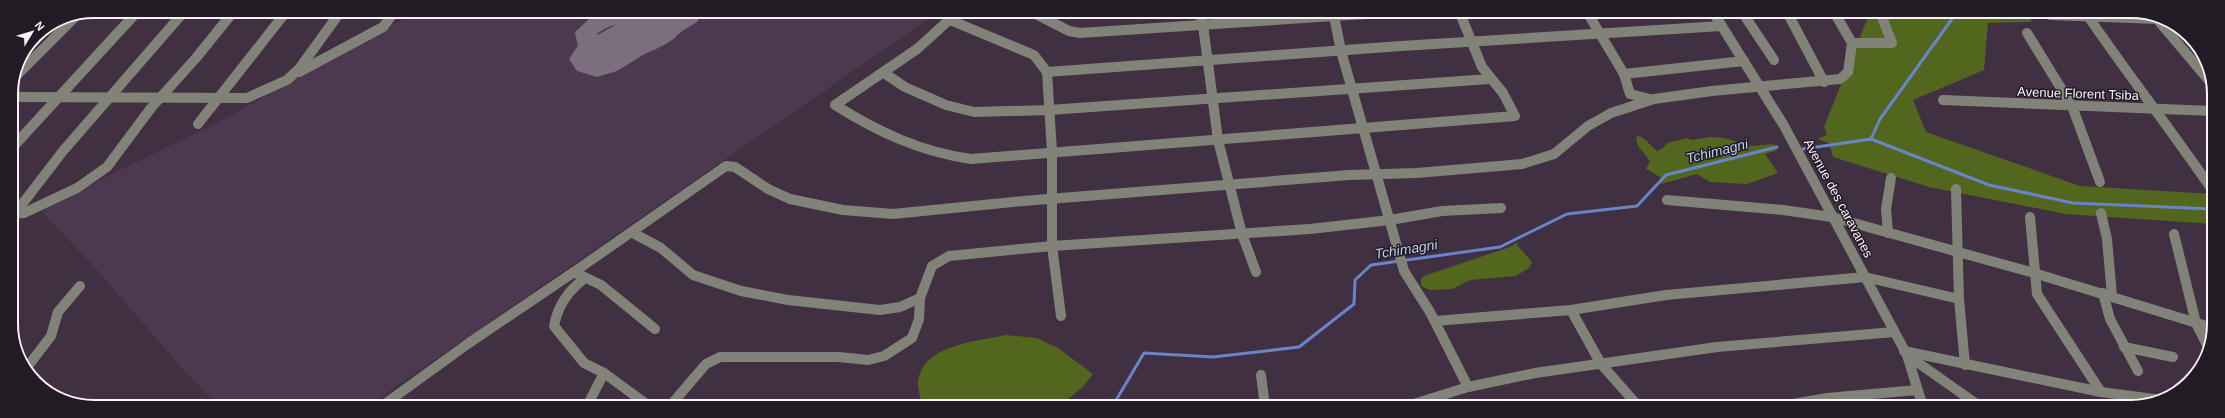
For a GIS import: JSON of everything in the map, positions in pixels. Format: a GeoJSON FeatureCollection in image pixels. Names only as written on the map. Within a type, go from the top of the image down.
{"type":"FeatureCollection","features":[{"type":"Feature","properties":{"kind":"street"},"geometry":{"type":"LineString","coordinates":[[18,141],[131,18]]}},
{"type":"Feature","properties":{"kind":"street"},"geometry":{"type":"LineString","coordinates":[[18,208],[36,184],[108,98],[178,18]]}},
{"type":"Feature","properties":{"kind":"street"},"geometry":{"type":"LineString","coordinates":[[18,214],[24,213],[77,188],[107,167],[159,98],[196,58],[228,18]]}},
{"type":"Feature","properties":{"kind":"street"},"geometry":{"type":"LineString","coordinates":[[198,124],[281,18]]}},
{"type":"Feature","properties":{"kind":"street"},"geometry":{"type":"LineString","coordinates":[[286,80],[299,69],[336,18]]}},
{"type":"Feature","properties":{"kind":"street"},"geometry":{"type":"LineString","coordinates":[[18,97],[247,98],[286,80],[327,56],[383,27],[390,18]]}},
{"type":"Feature","properties":{"kind":"street"},"geometry":{"type":"LineString","coordinates":[[1044,18],[1074,33],[1168,25],[1203,25],[1286,18]]}},
{"type":"Feature","properties":{"kind":"street"},"geometry":{"type":"LineString","coordinates":[[1201,18],[1218,140],[1242,234],[1256,272]]}},
{"type":"Feature","properties":{"kind":"street"},"geometry":{"type":"LineString","coordinates":[[1334,18],[1341,51],[1404,271],[1434,321],[1468,387]]}},
{"type":"Feature","properties":{"kind":"street"},"geometry":{"type":"LineString","coordinates":[[1061,316],[1052,246],[1052,152],[1047,72],[1034,55],[950,20],[917,49],[835,106],[862,122],[896,137],[946,156],[971,159],[1052,152],[1515,116],[1503,93],[1490,79],[1482,67],[1462,18]]}},
{"type":"Feature","properties":{"kind":"street"},"geometry":{"type":"LineString","coordinates":[[1590,18],[1624,74],[1630,94],[1654,99]]}},
{"type":"Feature","properties":{"kind":"street","name":"Avenue des caravanes"},"geometry":{"type":"LineString","coordinates":[[1717,18],[1783,124],[1865,277],[1905,353],[1921,400]]}},
{"type":"Feature","properties":{"kind":"street"},"geometry":{"type":"LineString","coordinates":[[1746,18],[1774,60]]}},
{"type":"Feature","properties":{"kind":"street"},"geometry":{"type":"LineString","coordinates":[[1790,18],[1824,82]]}},
{"type":"Feature","properties":{"kind":"street"},"geometry":{"type":"LineString","coordinates":[[390,400],[475,339],[633,233],[726,166],[730,165],[768,189],[790,199],[817,206],[866,213],[893,214],[1342,175],[1377,175],[1522,164],[1539,160],[1554,154],[1588,126],[1611,113],[1654,99],[1712,91],[1824,82],[1845,76],[1850,64],[1852,43],[1837,18]]}},
{"type":"Feature","properties":{"kind":"street"},"geometry":{"type":"LineString","coordinates":[[1852,43],[1892,43],[1882,18]]}},
{"type":"Feature","properties":{"kind":"street"},"geometry":{"type":"LineString","coordinates":[[2089,18],[2129,76],[2154,108],[2207,183]]}},
{"type":"Feature","properties":{"kind":"street"},"geometry":{"type":"LineString","coordinates":[[23,69],[70,22]]}},
{"type":"Feature","properties":{"kind":"street"},"geometry":{"type":"LineString","coordinates":[[2162,25],[2205,76]]}},
{"type":"Feature","properties":{"kind":"street"},"geometry":{"type":"LineString","coordinates":[[1047,72],[1722,26]]}},
{"type":"Feature","properties":{"kind":"street"},"geometry":{"type":"LineString","coordinates":[[2027,33],[2072,106],[2100,182]]}},
{"type":"Feature","properties":{"kind":"street"},"geometry":{"type":"LineString","coordinates":[[1624,74],[1744,61]]}},
{"type":"Feature","properties":{"kind":"street"},"geometry":{"type":"LineString","coordinates":[[884,73],[905,87],[959,110],[974,112],[1049,110],[1212,98],[1353,90],[1490,79]]}},
{"type":"Feature","properties":{"kind":"street","name":"Avenue Florent Tsiba"},"geometry":{"type":"LineString","coordinates":[[1942,100],[2207,111]]}},
{"type":"Feature","properties":{"kind":"street"},"geometry":{"type":"LineString","coordinates":[[1888,233],[1886,209],[1891,178]]}},
{"type":"Feature","properties":{"kind":"street"},"geometry":{"type":"LineString","coordinates":[[1956,189],[1959,299],[1965,365]]}},
{"type":"Feature","properties":{"kind":"street"},"geometry":{"type":"LineString","coordinates":[[1667,200],[1783,210],[1832,216],[2034,273],[2207,326]]}},
{"type":"Feature","properties":{"kind":"street"},"geometry":{"type":"LineString","coordinates":[[675,400],[706,364],[720,357],[839,357],[868,360],[884,356],[912,338],[919,319],[920,298],[932,266],[949,256],[1052,246],[1242,234],[1390,220],[1442,211],[1501,208]]}},
{"type":"Feature","properties":{"kind":"street"},"geometry":{"type":"LineString","coordinates":[[2101,213],[2107,240],[2110,319],[2138,371]]}},
{"type":"Feature","properties":{"kind":"street"},"geometry":{"type":"LineString","coordinates":[[2030,217],[2036,294],[2101,392]]}},
{"type":"Feature","properties":{"kind":"street"},"geometry":{"type":"LineString","coordinates":[[633,233],[664,251],[685,270],[698,277],[737,289],[775,297],[880,310],[894,310],[908,305],[920,298]]}},
{"type":"Feature","properties":{"kind":"street"},"geometry":{"type":"LineString","coordinates":[[2174,234],[2196,323],[2205,340]]}},
{"type":"Feature","properties":{"kind":"street"},"geometry":{"type":"LineString","coordinates":[[574,272],[601,285],[655,329]]}},
{"type":"Feature","properties":{"kind":"street"},"geometry":{"type":"LineString","coordinates":[[1434,321],[1571,310],[1666,295],[1865,277],[1959,299]]}},
{"type":"Feature","properties":{"kind":"street"},"geometry":{"type":"LineString","coordinates":[[585,278],[572,287],[561,302],[556,314],[554,326],[584,363],[604,373],[641,400]]}},
{"type":"Feature","properties":{"kind":"street"},"geometry":{"type":"LineString","coordinates":[[30,364],[51,336],[58,312],[80,286]]}},
{"type":"Feature","properties":{"kind":"street"},"geometry":{"type":"LineString","coordinates":[[1571,310],[1601,364],[1633,400]]}},
{"type":"Feature","properties":{"kind":"street"},"geometry":{"type":"LineString","coordinates":[[1426,400],[1468,387],[1535,373],[1717,348],[1894,332]]}},
{"type":"Feature","properties":{"kind":"street"},"geometry":{"type":"LineString","coordinates":[[2124,347],[2173,357]]}},
{"type":"Feature","properties":{"kind":"street"},"geometry":{"type":"LineString","coordinates":[[1905,353],[2101,392],[2148,398]]}},
{"type":"Feature","properties":{"kind":"street"},"geometry":{"type":"LineString","coordinates":[[1905,353],[1971,400]]}},
{"type":"Feature","properties":{"kind":"street"},"geometry":{"type":"LineString","coordinates":[[590,400],[604,373]]}},
{"type":"Feature","properties":{"kind":"street"},"geometry":{"type":"LineString","coordinates":[[1261,375],[1264,400]]}},
{"type":"Feature","properties":{"kind":"street"},"geometry":{"type":"LineString","coordinates":[[1815,400],[1917,390]]}},
{"type":"Feature","properties":{"kind":"shaded area"},"geometry":{"type":"Polygon","coordinates":[[[405,18],[930,18],[377,400],[212,400],[180,366],[98,271],[43,213],[49,205],[228,117],[405,18]]]}},
{"type":"Feature","properties":{"kind":"green space"},"geometry":{"type":"Polygon","coordinates":[[[1868,18],[2030,18],[2032,22],[1988,23],[1984,70],[1913,100],[1926,132],[2080,186],[2207,194],[2207,224],[2066,214],[1929,187],[1833,157],[1829,143],[1819,140],[1819,138],[1827,135],[1824,127],[1868,18]]]}},
{"type":"Feature","properties":{"kind":"green space"},"geometry":{"type":"Polygon","coordinates":[[[1637,136],[1642,137],[1657,151],[1663,148],[1667,143],[1687,138],[1692,140],[1711,137],[1724,138],[1751,146],[1774,144],[1778,150],[1765,154],[1778,173],[1747,184],[1710,182],[1697,174],[1661,184],[1660,177],[1646,169],[1650,161],[1638,146],[1636,139],[1637,136]]]}},
{"type":"Feature","properties":{"kind":"green space"},"geometry":{"type":"Polygon","coordinates":[[[1518,242],[1517,245],[1532,262],[1529,268],[1516,276],[1470,280],[1452,289],[1430,290],[1421,286],[1421,279],[1424,276],[1510,247],[1518,242]]]}},
{"type":"Feature","properties":{"kind":"green space"},"geometry":{"type":"Polygon","coordinates":[[[1005,335],[1037,338],[1058,348],[1093,374],[1083,387],[1068,399],[1064,400],[921,400],[918,382],[922,369],[940,352],[966,343],[1005,335]]]}},
{"type":"Feature","properties":{"kind":"waterway","name":"Tchimagni"},"geometry":{"type":"LineString","coordinates":[[1871,139],[1880,119],[1953,18]]}},
{"type":"Feature","properties":{"kind":"waterway","name":"Tchimagni"},"geometry":{"type":"LineString","coordinates":[[1803,149],[1871,139]]}},
{"type":"Feature","properties":{"kind":"waterway"},"geometry":{"type":"LineString","coordinates":[[1871,139],[1989,185],[2073,203],[2207,209]]}},
{"type":"Feature","properties":{"kind":"waterway","name":"Tchimagni"},"geometry":{"type":"LineString","coordinates":[[1116,400],[1144,353],[1213,357],[1299,347],[1354,304],[1355,280],[1371,265],[1500,247],[1567,214],[1637,206],[1666,175],[1777,147]]}},
{"type":"Feature","properties":{"kind":"taxiway"},"geometry":{"type":"LineString","coordinates":[[610,18],[597,24],[586,32],[587,43],[597,59],[640,48],[661,38],[669,32],[675,24],[676,18]]}},
{"type":"Feature","properties":{"kind":"runway"},"geometry":{"type":"LineString","coordinates":[[597,59],[666,18]]}}]}
